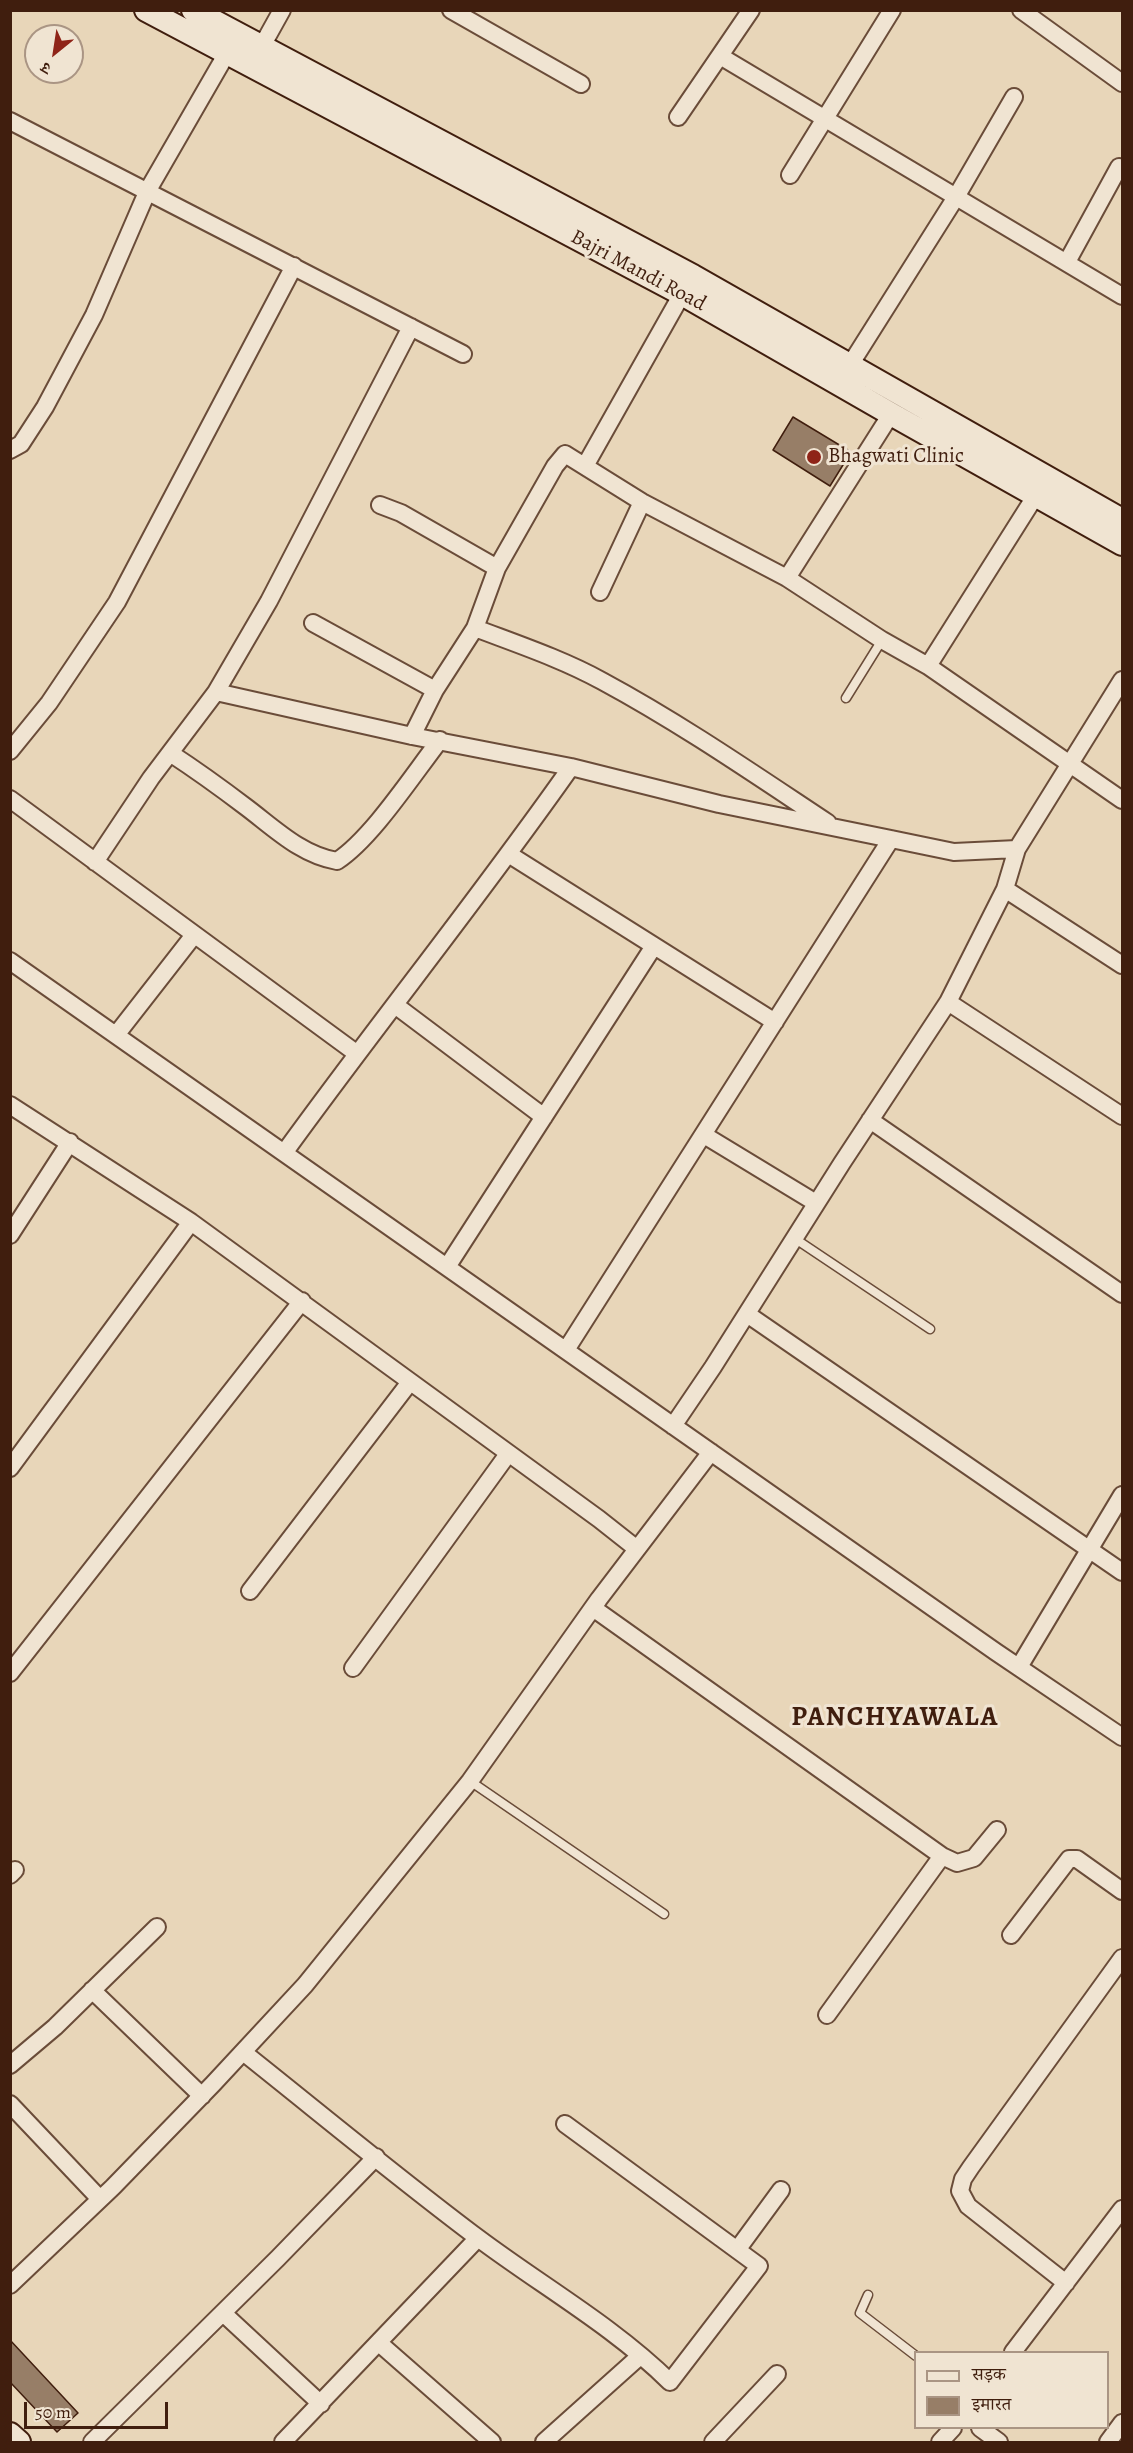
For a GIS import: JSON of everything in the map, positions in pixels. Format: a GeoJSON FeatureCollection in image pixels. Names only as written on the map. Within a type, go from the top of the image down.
{"type":"FeatureCollection","features":[{"type":"Feature","properties":{"kind":"street","name":"Bajri Mandi Road"},"geometry":{"type":"LineString","coordinates":[[146,10],[682,294],[1122,544]]}},
{"type":"Feature","properties":{"kind":"street"},"geometry":{"type":"LineString","coordinates":[[193,10],[683,270],[1122,520]]}},
{"type":"Feature","properties":{"kind":"street"},"geometry":{"type":"LineString","coordinates":[[10,450],[21,444],[45,407],[94,315],[148,190],[227,53],[262,46],[282,10]]}},
{"type":"Feature","properties":{"kind":"street"},"geometry":{"type":"LineString","coordinates":[[451,10],[581,84]]}},
{"type":"Feature","properties":{"kind":"street"},"geometry":{"type":"LineString","coordinates":[[678,117],[751,10]]}},
{"type":"Feature","properties":{"kind":"street"},"geometry":{"type":"LineString","coordinates":[[790,175],[892,10]]}},
{"type":"Feature","properties":{"kind":"street"},"geometry":{"type":"LineString","coordinates":[[1021,10],[1122,83]]}},
{"type":"Feature","properties":{"kind":"street"},"geometry":{"type":"LineString","coordinates":[[720,56],[1122,296]]}},
{"type":"Feature","properties":{"kind":"street"},"geometry":{"type":"LineString","coordinates":[[850,365],[956,197],[1014,97]]}},
{"type":"Feature","properties":{"kind":"street"},"geometry":{"type":"LineString","coordinates":[[10,121],[464,354]]}},
{"type":"Feature","properties":{"kind":"street"},"geometry":{"type":"LineString","coordinates":[[1066,262],[1119,167]]}},
{"type":"Feature","properties":{"kind":"street"},"geometry":{"type":"LineString","coordinates":[[10,751],[49,703],[117,602],[294,266]]}},
{"type":"Feature","properties":{"kind":"street"},"geometry":{"type":"LineString","coordinates":[[585,466],[682,294]]}},
{"type":"Feature","properties":{"kind":"street"},"geometry":{"type":"LineString","coordinates":[[95,862],[170,753],[216,692],[269,601],[411,327]]}},
{"type":"Feature","properties":{"kind":"street"},"geometry":{"type":"LineString","coordinates":[[787,578],[891,414]]}},
{"type":"Feature","properties":{"kind":"street"},"geometry":{"type":"LineString","coordinates":[[412,736],[435,690],[475,628],[497,568],[555,466],[565,454],[642,502],[787,578],[882,640],[928,666],[1122,800]]}},
{"type":"Feature","properties":{"kind":"street"},"geometry":{"type":"LineString","coordinates":[[928,666],[1036,495]]}},
{"type":"Feature","properties":{"kind":"street"},"geometry":{"type":"LineString","coordinates":[[600,592],[642,502]]}},
{"type":"Feature","properties":{"kind":"street"},"geometry":{"type":"LineString","coordinates":[[380,505],[401,513],[497,568]]}},
{"type":"Feature","properties":{"kind":"street"},"geometry":{"type":"LineString","coordinates":[[313,622],[435,690]]}},
{"type":"Feature","properties":{"kind":"street"},"geometry":{"type":"LineString","coordinates":[[475,628],[601,680],[724,754],[837,828]]}},
{"type":"Feature","properties":{"kind":"street"},"geometry":{"type":"LineString","coordinates":[[673,1425],[948,1002],[1005,889],[1017,849],[1122,680]]}},
{"type":"Feature","properties":{"kind":"street"},"geometry":{"type":"LineString","coordinates":[[216,692],[412,736],[571,767],[719,804],[954,852],[1017,849]]}},
{"type":"Feature","properties":{"kind":"street"},"geometry":{"type":"LineString","coordinates":[[170,753],[207,777],[296,845],[320,858],[337,861],[350,853],[374,825],[440,740]]}},
{"type":"Feature","properties":{"kind":"street"},"geometry":{"type":"LineString","coordinates":[[284,1153],[356,1053],[510,855],[571,767]]}},
{"type":"Feature","properties":{"kind":"street"},"geometry":{"type":"LineString","coordinates":[[10,799],[356,1053]]}},
{"type":"Feature","properties":{"kind":"street"},"geometry":{"type":"LineString","coordinates":[[566,1350],[891,839]]}},
{"type":"Feature","properties":{"kind":"street"},"geometry":{"type":"LineString","coordinates":[[510,855],[776,1022]]}},
{"type":"Feature","properties":{"kind":"street"},"geometry":{"type":"LineString","coordinates":[[1005,889],[1122,965]]}},
{"type":"Feature","properties":{"kind":"street"},"geometry":{"type":"LineString","coordinates":[[116,1035],[194,935]]}},
{"type":"Feature","properties":{"kind":"street"},"geometry":{"type":"LineString","coordinates":[[447,1267],[654,946]]}},
{"type":"Feature","properties":{"kind":"street"},"geometry":{"type":"LineString","coordinates":[[10,961],[1122,1737]]}},
{"type":"Feature","properties":{"kind":"street"},"geometry":{"type":"LineString","coordinates":[[948,1002],[1122,1116]]}},
{"type":"Feature","properties":{"kind":"street"},"geometry":{"type":"LineString","coordinates":[[394,1005],[544,1117]]}},
{"type":"Feature","properties":{"kind":"street"},"geometry":{"type":"LineString","coordinates":[[10,1105],[191,1222],[599,1518],[637,1549]]}},
{"type":"Feature","properties":{"kind":"street"},"geometry":{"type":"LineString","coordinates":[[870,1120],[1122,1294]]}},
{"type":"Feature","properties":{"kind":"street"},"geometry":{"type":"LineString","coordinates":[[704,1135],[816,1203]]}},
{"type":"Feature","properties":{"kind":"street"},"geometry":{"type":"LineString","coordinates":[[10,1234],[70,1142]]}},
{"type":"Feature","properties":{"kind":"street"},"geometry":{"type":"LineString","coordinates":[[10,1468],[191,1222]]}},
{"type":"Feature","properties":{"kind":"street"},"geometry":{"type":"LineString","coordinates":[[10,1673],[302,1301]]}},
{"type":"Feature","properties":{"kind":"street"},"geometry":{"type":"LineString","coordinates":[[747,1314],[836,1373],[1122,1572]]}},
{"type":"Feature","properties":{"kind":"street"},"geometry":{"type":"LineString","coordinates":[[250,1591],[410,1382]]}},
{"type":"Feature","properties":{"kind":"street"},"geometry":{"type":"LineString","coordinates":[[10,2285],[100,2199],[202,2096],[305,1985],[470,1780],[593,1608],[711,1452]]}},
{"type":"Feature","properties":{"kind":"street"},"geometry":{"type":"LineString","coordinates":[[353,1668],[508,1454]]}},
{"type":"Feature","properties":{"kind":"street"},"geometry":{"type":"LineString","coordinates":[[1019,1667],[1122,1495]]}},
{"type":"Feature","properties":{"kind":"street"},"geometry":{"type":"LineString","coordinates":[[593,1608],[942,1856],[957,1863],[974,1858],[998,1830]]}},
{"type":"Feature","properties":{"kind":"street"},"geometry":{"type":"LineString","coordinates":[[827,2015],[942,1856]]}},
{"type":"Feature","properties":{"kind":"street"},"geometry":{"type":"LineString","coordinates":[[1011,1935],[1069,1859],[1077,1859],[1122,1891]]}},
{"type":"Feature","properties":{"kind":"street"},"geometry":{"type":"LineString","coordinates":[[10,2065],[157,1928]]}},
{"type":"Feature","properties":{"kind":"street"},"geometry":{"type":"LineString","coordinates":[[1066,2283],[969,2206],[960,2191],[971,2167],[1122,1958]]}},
{"type":"Feature","properties":{"kind":"street"},"geometry":{"type":"LineString","coordinates":[[92,1990],[202,2096]]}},
{"type":"Feature","properties":{"kind":"street"},"geometry":{"type":"LineString","coordinates":[[243,2052],[478,2238],[589,2316],[670,2382],[759,2266],[565,2124]]}},
{"type":"Feature","properties":{"kind":"street"},"geometry":{"type":"LineString","coordinates":[[10,2104],[100,2199]]}},
{"type":"Feature","properties":{"kind":"street"},"geometry":{"type":"LineString","coordinates":[[92,2442],[376,2157]]}},
{"type":"Feature","properties":{"kind":"street"},"geometry":{"type":"LineString","coordinates":[[738,2250],[781,2190]]}},
{"type":"Feature","properties":{"kind":"street"},"geometry":{"type":"LineString","coordinates":[[1014,2351],[1122,2209]]}},
{"type":"Feature","properties":{"kind":"street"},"geometry":{"type":"LineString","coordinates":[[283,2442],[478,2238]]}},
{"type":"Feature","properties":{"kind":"street"},"geometry":{"type":"LineString","coordinates":[[223,2313],[321,2404]]}},
{"type":"Feature","properties":{"kind":"street"},"geometry":{"type":"LineString","coordinates":[[379,2343],[492,2442]]}},
{"type":"Feature","properties":{"kind":"street"},"geometry":{"type":"LineString","coordinates":[[544,2442],[640,2356]]}},
{"type":"Feature","properties":{"kind":"street"},"geometry":{"type":"LineString","coordinates":[[713,2442],[777,2374]]}},
{"type":"Feature","properties":{"kind":"street"},"geometry":{"type":"LineString","coordinates":[[1108,2442],[1122,2423]]}},
{"type":"Feature","properties":{"kind":"street"},"geometry":{"type":"LineString","coordinates":[[940,2442],[951,2429]]}},
{"type":"Feature","properties":{"kind":"street"},"geometry":{"type":"LineString","coordinates":[[983,2429],[999,2442]]}},
{"type":"Feature","properties":{"kind":"street"},"geometry":{"type":"LineString","coordinates":[[10,2434],[19,2442]]}},
{"type":"Feature","properties":{"kind":"lane"},"geometry":{"type":"LineString","coordinates":[[846,698],[882,640]]}},
{"type":"Feature","properties":{"kind":"lane"},"geometry":{"type":"LineString","coordinates":[[794,1238],[930,1329]]}},
{"type":"Feature","properties":{"kind":"lane"},"geometry":{"type":"LineString","coordinates":[[470,1780],[664,1914]]}},
{"type":"Feature","properties":{"kind":"lane"},"geometry":{"type":"LineString","coordinates":[[868,2295],[860,2313],[914,2355]]}},
{"type":"Feature","properties":{"kind":"building"},"geometry":{"type":"Polygon","coordinates":[[[793,417],[851,452],[830,486],[773,450],[793,417]]]}},
{"type":"Feature","properties":{"kind":"building"},"geometry":{"type":"Polygon","coordinates":[[[10,2340],[78,2413],[57,2432],[10,2382],[10,2340]]]}},
{"type":"Feature","properties":{"kind":"place","name":"Bhagwati Clinic"},"geometry":{"type":"Point","coordinates":[814,457]}},
{"type":"Feature","properties":{"kind":"district","name":"PANCHYAWALA"},"geometry":{"type":"Point","coordinates":[895,1718]}}]}
